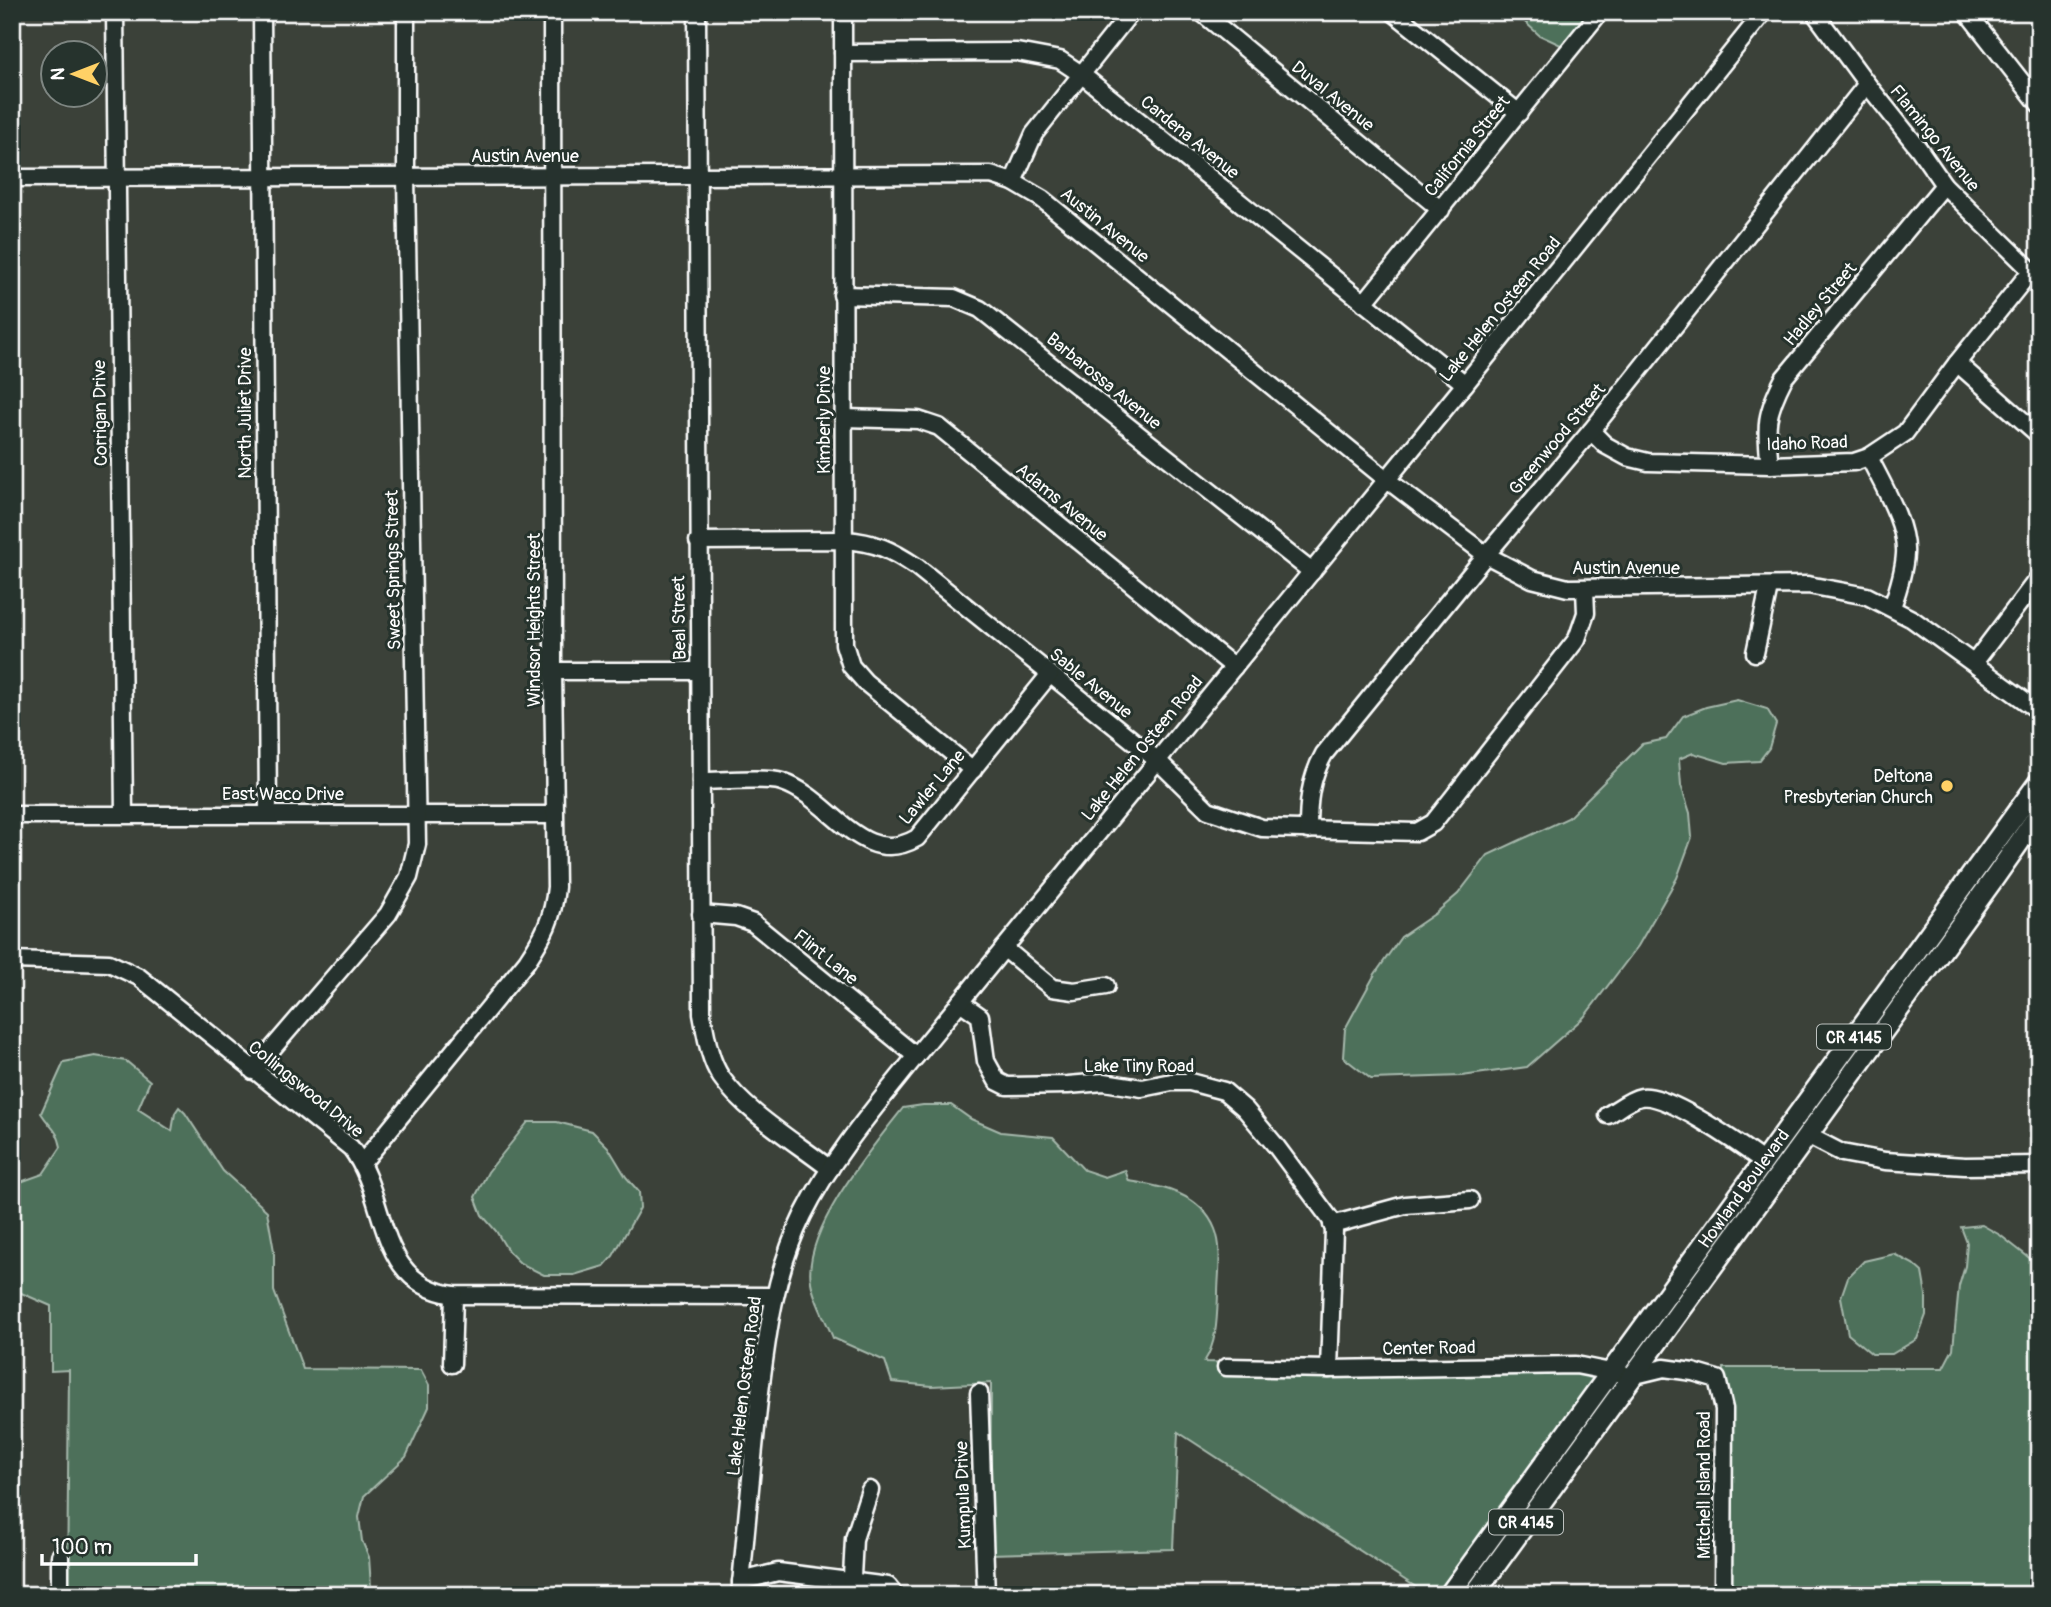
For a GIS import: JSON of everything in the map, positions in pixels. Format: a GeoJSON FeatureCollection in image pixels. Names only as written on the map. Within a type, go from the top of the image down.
{"type":"FeatureCollection","features":[{"type":"Feature","properties":{"kind":"main road","name":"Howland Boulevard"},"geometry":{"type":"LineString","coordinates":[[1449,1595],[2039,782]]}},
{"type":"Feature","properties":{"kind":"main road","name":"Howland Boulevard"},"geometry":{"type":"LineString","coordinates":[[1474,1595],[2039,814]]}},
{"type":"Feature","properties":{"kind":"street","name":"Corrigan Drive"},"geometry":{"type":"LineString","coordinates":[[115,12],[124,814]]}},
{"type":"Feature","properties":{"kind":"street","name":"North Juliet Drive"},"geometry":{"type":"LineString","coordinates":[[262,12],[268,814]]}},
{"type":"Feature","properties":{"kind":"street","name":"Sweet Springs Street"},"geometry":{"type":"LineString","coordinates":[[253,1071],[388,914],[409,877],[417,844],[406,176],[406,12]]}},
{"type":"Feature","properties":{"kind":"street","name":"Windsor Heights Street"},"geometry":{"type":"LineString","coordinates":[[363,1163],[527,961],[547,930],[554,910],[552,12]]}},
{"type":"Feature","properties":{"kind":"street","name":"Beal Street"},"geometry":{"type":"LineString","coordinates":[[696,12],[702,1014],[709,1050],[720,1076],[739,1099],[831,1169]]}},
{"type":"Feature","properties":{"kind":"street","name":"Kimberly Drive"},"geometry":{"type":"LineString","coordinates":[[843,12],[845,643],[851,666],[865,682],[973,770]]}},
{"type":"Feature","properties":{"kind":"street"},"geometry":{"type":"LineString","coordinates":[[1013,181],[1034,134],[1131,12]]}},
{"type":"Feature","properties":{"kind":"street","name":"Duval Avenue"},"geometry":{"type":"LineString","coordinates":[[1201,12],[1441,209]]}},
{"type":"Feature","properties":{"kind":"street"},"geometry":{"type":"LineString","coordinates":[[1393,12],[1519,113]]}},
{"type":"Feature","properties":{"kind":"street","name":"California Street"},"geometry":{"type":"LineString","coordinates":[[1364,303],[1600,12]]}},
{"type":"Feature","properties":{"kind":"street","name":"Lake Helen Osteen Road"},"geometry":{"type":"LineString","coordinates":[[741,1588],[756,1423],[773,1296],[803,1215],[831,1169],[916,1056],[1003,948],[1465,384],[1764,12]]}},
{"type":"Feature","properties":{"kind":"street","name":"Flamingo Avenue"},"geometry":{"type":"LineString","coordinates":[[1814,12],[1944,185],[2035,274]]}},
{"type":"Feature","properties":{"kind":"street"},"geometry":{"type":"LineString","coordinates":[[1967,12],[2039,104]]}},
{"type":"Feature","properties":{"kind":"street","name":"Cardena Avenue"},"geometry":{"type":"LineString","coordinates":[[843,53],[1017,52],[1060,60],[1081,74],[1465,384]]}},
{"type":"Feature","properties":{"kind":"street","name":"Greenwood Street"},"geometry":{"type":"LineString","coordinates":[[1308,831],[1308,799],[1316,769],[1324,754],[1591,431],[1867,85]]}},
{"type":"Feature","properties":{"kind":"street","name":"Austin Avenue"},"geometry":{"type":"LineString","coordinates":[[12,178],[991,175],[1013,181],[1042,199],[1386,479],[1486,555],[1513,571],[1568,588],[1808,586],[1867,596],[1892,607],[2039,711]]}},
{"type":"Feature","properties":{"kind":"street","name":"Hadley Street"},"geometry":{"type":"LineString","coordinates":[[1770,465],[1765,429],[1774,398],[1784,378],[1944,185]]}},
{"type":"Feature","properties":{"kind":"street","name":"Idaho Road"},"geometry":{"type":"LineString","coordinates":[[1591,431],[1605,445],[1627,457],[1648,462],[1770,465],[1854,462],[1869,457],[1905,433],[1957,363],[2035,274]]}},
{"type":"Feature","properties":{"kind":"street","name":"Barbarossa Avenue"},"geometry":{"type":"LineString","coordinates":[[842,295],[954,298],[980,309],[1311,572]]}},
{"type":"Feature","properties":{"kind":"street"},"geometry":{"type":"LineString","coordinates":[[1957,363],[2039,435]]}},
{"type":"Feature","properties":{"kind":"street","name":"Adams Avenue"},"geometry":{"type":"LineString","coordinates":[[844,418],[918,420],[939,427],[1234,667]]}},
{"type":"Feature","properties":{"kind":"street"},"geometry":{"type":"LineString","coordinates":[[1869,457],[1902,530],[1905,552],[1901,579],[1892,607]]}},
{"type":"Feature","properties":{"kind":"street","name":"Sable Avenue"},"geometry":{"type":"LineString","coordinates":[[698,541],[844,540],[868,542],[892,550],[917,567],[1157,760],[1208,810],[1262,828],[1308,831],[1417,832],[1433,822],[1577,639],[1586,613],[1585,589]]}},
{"type":"Feature","properties":{"kind":"street"},"geometry":{"type":"LineString","coordinates":[[1974,663],[2039,577]]}},
{"type":"Feature","properties":{"kind":"street"},"geometry":{"type":"LineString","coordinates":[[1755,653],[1769,587]]}},
{"type":"Feature","properties":{"kind":"street"},"geometry":{"type":"LineString","coordinates":[[553,671],[699,671]]}},
{"type":"Feature","properties":{"kind":"street","name":"Lawler Lane"},"geometry":{"type":"LineString","coordinates":[[701,781],[779,781],[805,791],[860,838],[879,847],[905,845],[917,838],[1050,674]]}},
{"type":"Feature","properties":{"kind":"street","name":"East Waco Drive"},"geometry":{"type":"LineString","coordinates":[[12,815],[554,815]]}},
{"type":"Feature","properties":{"kind":"street","name":"Flint Lane"},"geometry":{"type":"LineString","coordinates":[[701,914],[736,917],[753,923],[916,1056]]}},
{"type":"Feature","properties":{"kind":"street"},"geometry":{"type":"LineString","coordinates":[[1003,948],[1052,988],[1074,991],[1106,986]]}},
{"type":"Feature","properties":{"kind":"street","name":"Collingswood Drive"},"geometry":{"type":"LineString","coordinates":[[12,960],[109,963],[139,977],[351,1148],[363,1163],[395,1258],[410,1277],[425,1287],[454,1295],[773,1296]]}},
{"type":"Feature","properties":{"kind":"street","name":"Lake Tiny Road"},"geometry":{"type":"LineString","coordinates":[[960,1002],[981,1016],[986,1061],[997,1081],[1007,1086],[1104,1082],[1142,1088],[1172,1082],[1190,1082],[1224,1091],[1245,1109],[1276,1146],[1319,1203],[1332,1225]]}},
{"type":"Feature","properties":{"kind":"street"},"geometry":{"type":"LineString","coordinates":[[1608,1115],[1640,1097],[1654,1096],[1698,1119],[1764,1162]]}},
{"type":"Feature","properties":{"kind":"street"},"geometry":{"type":"LineString","coordinates":[[1807,1135],[1842,1153],[1885,1161],[1965,1166],[2039,1165]]}},
{"type":"Feature","properties":{"kind":"street"},"geometry":{"type":"LineString","coordinates":[[1329,1369],[1332,1225],[1405,1205],[1470,1199]]}},
{"type":"Feature","properties":{"kind":"street"},"geometry":{"type":"LineString","coordinates":[[452,1364],[454,1295]]}},
{"type":"Feature","properties":{"kind":"street","name":"Center Road"},"geometry":{"type":"LineString","coordinates":[[1226,1367],[1329,1369],[1576,1365],[1632,1376]]}},
{"type":"Feature","properties":{"kind":"street","name":"Mitchell Island Road"},"geometry":{"type":"LineString","coordinates":[[1632,1376],[1664,1368],[1717,1379],[1724,1409],[1723,1595]]}},
{"type":"Feature","properties":{"kind":"street","name":"Kumpula Drive"},"geometry":{"type":"LineString","coordinates":[[979,1393],[986,1595]]}},
{"type":"Feature","properties":{"kind":"street"},"geometry":{"type":"LineString","coordinates":[[851,1587],[854,1539],[870,1490]]}},
{"type":"Feature","properties":{"kind":"street"},"geometry":{"type":"LineString","coordinates":[[60,1556],[60,1595]]}},
{"type":"Feature","properties":{"kind":"street"},"geometry":{"type":"LineString","coordinates":[[741,1588],[778,1572],[851,1587],[888,1586],[895,1595]]}},
{"type":"Feature","properties":{"kind":"green space"},"geometry":{"type":"Polygon","coordinates":[[[1514,12],[1593,12],[1565,47],[1539,35],[1514,12]]]}},
{"type":"Feature","properties":{"kind":"green space"},"geometry":{"type":"Polygon","coordinates":[[[1737,700],[1767,709],[1776,724],[1769,748],[1759,761],[1726,763],[1693,753],[1679,759],[1681,785],[1690,813],[1692,837],[1677,878],[1638,946],[1584,1017],[1527,1067],[1462,1076],[1371,1079],[1343,1057],[1345,1029],[1375,974],[1401,937],[1458,894],[1488,855],[1568,818],[1642,744],[1666,739],[1683,716],[1737,700]]]}},
{"type":"Feature","properties":{"kind":"green space"},"geometry":{"type":"Polygon","coordinates":[[[95,1056],[126,1061],[150,1081],[138,1109],[172,1131],[175,1113],[179,1107],[223,1171],[267,1211],[274,1251],[274,1291],[303,1369],[421,1370],[429,1385],[429,1407],[406,1457],[364,1496],[359,1517],[362,1541],[369,1557],[369,1595],[67,1595],[69,1370],[51,1371],[51,1306],[12,1289],[12,1185],[43,1174],[61,1147],[56,1132],[41,1113],[64,1062],[95,1056]]]}},
{"type":"Feature","properties":{"kind":"green space"},"geometry":{"type":"Polygon","coordinates":[[[951,1105],[971,1119],[1001,1132],[1053,1137],[1084,1170],[1105,1177],[1125,1170],[1129,1181],[1167,1189],[1200,1207],[1215,1229],[1219,1253],[1216,1330],[1212,1347],[1204,1362],[1575,1370],[1601,1375],[1442,1595],[1428,1595],[1178,1432],[1173,1549],[990,1554],[991,1383],[932,1386],[892,1382],[885,1361],[833,1338],[811,1282],[811,1261],[817,1239],[842,1190],[903,1108],[951,1105]]]}},
{"type":"Feature","properties":{"kind":"green space"},"geometry":{"type":"Polygon","coordinates":[[[528,1122],[557,1122],[592,1131],[608,1147],[626,1177],[639,1192],[640,1208],[613,1256],[604,1266],[574,1275],[544,1275],[520,1263],[482,1215],[475,1197],[488,1172],[528,1122]]]}},
{"type":"Feature","properties":{"kind":"green space"},"geometry":{"type":"Polygon","coordinates":[[[1982,1225],[2000,1235],[2032,1260],[2039,1261],[2039,1595],[1729,1595],[1723,1368],[1943,1368],[1953,1349],[1959,1286],[1965,1266],[1967,1243],[1961,1227],[1982,1225]]]}},
{"type":"Feature","properties":{"kind":"green space"},"geometry":{"type":"Polygon","coordinates":[[[1894,1254],[1922,1272],[1926,1315],[1917,1339],[1892,1354],[1872,1354],[1848,1334],[1841,1297],[1848,1277],[1864,1261],[1894,1254]]]}},
{"type":"Feature","properties":{"kind":"place","name":"Deltona Presbyterian Church"},"geometry":{"type":"Point","coordinates":[1947,786]}}]}
